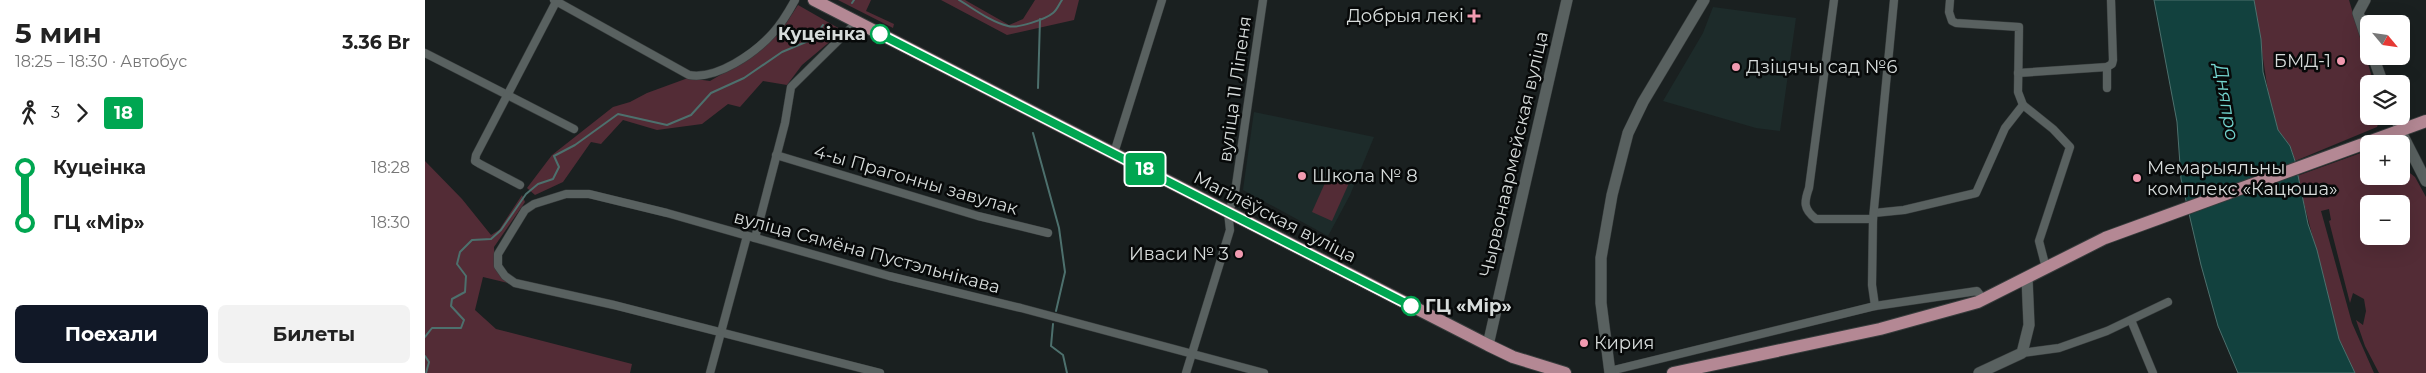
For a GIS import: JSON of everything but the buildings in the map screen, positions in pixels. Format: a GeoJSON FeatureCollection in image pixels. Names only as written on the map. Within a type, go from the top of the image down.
{"type":"FeatureCollection","features":[{"type":"Feature","properties":{"kind":"main road","name":"Магілёўская вуліца"},"geometry":{"type":"LineString","coordinates":[[814,0],[1488,345],[1513,356],[1565,373]]}},
{"type":"Feature","properties":{"kind":"main road"},"geometry":{"type":"LineString","coordinates":[[1673,373],[1889,326],[1983,300],[2098,241],[2426,121]]}},
{"type":"Feature","properties":{"kind":"street"},"geometry":{"type":"LineString","coordinates":[[520,185],[475,161],[476,154],[556,0],[689,75],[709,75],[744,56],[773,33],[795,0]]}},
{"type":"Feature","properties":{"kind":"street"},"geometry":{"type":"LineString","coordinates":[[1114,153],[1162,0]]}},
{"type":"Feature","properties":{"kind":"street","name":"вуліца 11 Ліпеня"},"geometry":{"type":"LineString","coordinates":[[1186,373],[1230,230],[1229,212],[1234,199],[1263,0]]}},
{"type":"Feature","properties":{"kind":"street","name":"Чырвонаармейская вуліца"},"geometry":{"type":"LineString","coordinates":[[1488,345],[1567,0]]}},
{"type":"Feature","properties":{"kind":"street"},"geometry":{"type":"LineString","coordinates":[[1704,0],[1643,102],[1628,133],[1621,160],[1601,258],[1601,303],[1610,372],[1875,306],[1977,291],[1983,300]]}},
{"type":"Feature","properties":{"kind":"street"},"geometry":{"type":"LineString","coordinates":[[1835,0],[1809,188],[1804,202],[1807,212],[1816,219],[1873,216],[1976,193],[2005,128],[2023,105]]}},
{"type":"Feature","properties":{"kind":"street"},"geometry":{"type":"LineString","coordinates":[[1875,306],[1872,285],[1873,216],[1894,0]]}},
{"type":"Feature","properties":{"kind":"street"},"geometry":{"type":"LineString","coordinates":[[1950,0],[1949,12],[1952,21],[1956,23],[2019,27],[2018,92],[2023,105],[2053,129],[2070,147],[2039,241],[2046,268]]}},
{"type":"Feature","properties":{"kind":"street"},"geometry":{"type":"LineString","coordinates":[[2019,74],[2107,67],[2112,64],[2111,0]]}},
{"type":"Feature","properties":{"kind":"street"},"geometry":{"type":"LineString","coordinates":[[2360,21],[2363,4]]}},
{"type":"Feature","properties":{"kind":"street"},"geometry":{"type":"LineString","coordinates":[[710,373],[776,156],[791,87],[857,22]]}},
{"type":"Feature","properties":{"kind":"street"},"geometry":{"type":"LineString","coordinates":[[425,53],[574,129]]}},
{"type":"Feature","properties":{"kind":"street"},"geometry":{"type":"LineString","coordinates":[[2107,67],[2107,88]]}},
{"type":"Feature","properties":{"kind":"street"},"geometry":{"type":"LineString","coordinates":[[2399,125],[2426,181]]}},
{"type":"Feature","properties":{"kind":"street","name":"4-ы Прагонны завулак"},"geometry":{"type":"LineString","coordinates":[[776,156],[978,216],[1048,233]]}},
{"type":"Feature","properties":{"kind":"street","name":"вуліца Сямёна Пустэльнікава"},"geometry":{"type":"LineString","coordinates":[[721,333],[614,305],[515,283],[505,276],[499,266],[499,254],[525,210],[534,204],[566,194],[589,194],[667,213],[889,276],[1192,353],[1240,370],[1264,373]]}},
{"type":"Feature","properties":{"kind":"street"},"geometry":{"type":"LineString","coordinates":[[2022,353],[2029,325],[2027,278]]}},
{"type":"Feature","properties":{"kind":"street"},"geometry":{"type":"LineString","coordinates":[[1979,373],[2022,353],[2059,348],[2131,320],[2168,302]]}},
{"type":"Feature","properties":{"kind":"street"},"geometry":{"type":"LineString","coordinates":[[2131,320],[2153,373]]}},
{"type":"Feature","properties":{"kind":"street"},"geometry":{"type":"LineString","coordinates":[[721,333],[880,373]]}},
{"type":"Feature","properties":{"kind":"shaded area"},"geometry":{"type":"Polygon","coordinates":[[[838,0],[871,0],[866,11],[894,24],[893,28],[838,0]]]}},
{"type":"Feature","properties":{"kind":"shaded area"},"geometry":{"type":"Polygon","coordinates":[[[941,0],[965,0],[1009,25],[1023,19],[1035,0],[1079,0],[1074,20],[1007,35],[941,0]]]}},
{"type":"Feature","properties":{"kind":"shaded area"},"geometry":{"type":"Polygon","coordinates":[[[2254,0],[2349,0],[2360,37],[2360,65],[2368,65],[2371,75],[2360,75],[2360,125],[2378,125],[2377,127],[2295,161],[2290,146],[2278,130],[2268,91],[2254,0]]]}},
{"type":"Feature","properties":{"kind":"shaded area"},"geometry":{"type":"Polygon","coordinates":[[[798,5],[840,29],[833,39],[802,65],[787,85],[763,81],[740,107],[728,104],[702,124],[657,130],[623,120],[601,144],[591,142],[563,182],[535,195],[527,188],[552,155],[613,107],[688,78],[710,81],[744,61],[779,34],[798,5]]]}},
{"type":"Feature","properties":{"kind":"shaded area","name":"Дзіцячы сад №6"},"geometry":{"type":"Polygon","coordinates":[[[1713,7],[1796,18],[1780,131],[1756,128],[1663,101],[1703,33],[1713,7]]]}},
{"type":"Feature","properties":{"kind":"shaded area","name":"Школа № 8"},"geometry":{"type":"Polygon","coordinates":[[[1254,112],[1374,137],[1350,195],[1328,236],[1243,190],[1254,112]]]}},
{"type":"Feature","properties":{"kind":"shaded area"},"geometry":{"type":"Polygon","coordinates":[[[2360,153],[2360,185],[2410,185],[2410,173],[2415,177],[2426,197],[2426,373],[2379,373],[2365,346],[2356,320],[2363,325],[2366,311],[2364,299],[2353,293],[2350,303],[2329,221],[2331,220],[2329,209],[2321,211],[2352,323],[2374,373],[2355,373],[2339,339],[2297,176],[2360,153]]]}},
{"type":"Feature","properties":{"kind":"shaded area"},"geometry":{"type":"Polygon","coordinates":[[[425,161],[462,199],[491,235],[499,230],[522,195],[525,202],[494,247],[495,267],[508,283],[483,277],[475,310],[496,329],[632,364],[630,373],[425,373],[425,161]]]}},
{"type":"Feature","properties":{"kind":"shaded area"},"geometry":{"type":"Polygon","coordinates":[[[1329,174],[1349,183],[1332,221],[1312,212],[1329,174]]]}},
{"type":"Feature","properties":{"kind":"water","name":"Дняпро"},"geometry":{"type":"Polygon","coordinates":[[[2154,0],[2254,0],[2261,39],[2263,72],[2278,130],[2290,146],[2295,161],[2308,224],[2317,250],[2339,339],[2355,373],[2238,373],[2218,326],[2201,265],[2181,179],[2177,122],[2154,0]]]}},
{"type":"Feature","properties":{"kind":"waterway","name":"Куцеінка"},"geometry":{"type":"LineString","coordinates":[[959,0],[989,18],[1012,27],[1044,18],[1053,13],[1062,0]]}},
{"type":"Feature","properties":{"kind":"waterway"},"geometry":{"type":"LineString","coordinates":[[1038,88],[1040,19]]}},
{"type":"Feature","properties":{"kind":"waterway","name":"Куцеінка"},"geometry":{"type":"LineString","coordinates":[[425,337],[432,328],[461,328],[464,320],[451,306],[452,299],[465,292],[466,276],[457,264],[460,252],[472,240],[491,239],[501,230],[526,194],[538,184],[553,179],[559,167],[554,156],[575,145],[618,114],[667,125],[691,115],[711,93],[744,78],[782,52],[813,39],[823,25]]}},
{"type":"Feature","properties":{"kind":"waterway"},"geometry":{"type":"LineString","coordinates":[[1033,133],[1059,228],[1065,272],[1056,311]]}},
{"type":"Feature","properties":{"kind":"waterway"},"geometry":{"type":"LineString","coordinates":[[1053,324],[1051,346],[1063,355],[1067,373]]}},
{"type":"Feature","properties":{"kind":"waterway","name":"Куцеінка"},"geometry":{"type":"LineString","coordinates":[[425,356],[429,362],[426,373]]}},
{"type":"Feature","properties":{"kind":"bus line","name":"18"},"geometry":{"type":"LineString","coordinates":[[880,34],[1411,306]]}},
{"type":"Feature","properties":{"kind":"place","name":"Добрыя лекі"},"geometry":{"type":"Point","coordinates":[1474,16]}},
{"type":"Feature","properties":{"kind":"place","name":"Куцеінка"},"geometry":{"type":"Point","coordinates":[880,34]}},
{"type":"Feature","properties":{"kind":"place","name":"БМД-1"},"geometry":{"type":"Point","coordinates":[2341,61]}},
{"type":"Feature","properties":{"kind":"place","name":"Дзіцячы сад №6"},"geometry":{"type":"Point","coordinates":[1736,67]}},
{"type":"Feature","properties":{"kind":"place","name":"Школа № 8"},"geometry":{"type":"Point","coordinates":[1302,176]}},
{"type":"Feature","properties":{"kind":"place","name":"Мемарыяльны комплекс «Кацюша»"},"geometry":{"type":"Point","coordinates":[2137,178]}},
{"type":"Feature","properties":{"kind":"place","name":"Иваси № 3"},"geometry":{"type":"Point","coordinates":[1239,254]}},
{"type":"Feature","properties":{"kind":"place","name":"ГЦ «Мір»"},"geometry":{"type":"Point","coordinates":[1411,306]}},
{"type":"Feature","properties":{"kind":"place","name":"Кирия"},"geometry":{"type":"Point","coordinates":[1584,343]}}]}
